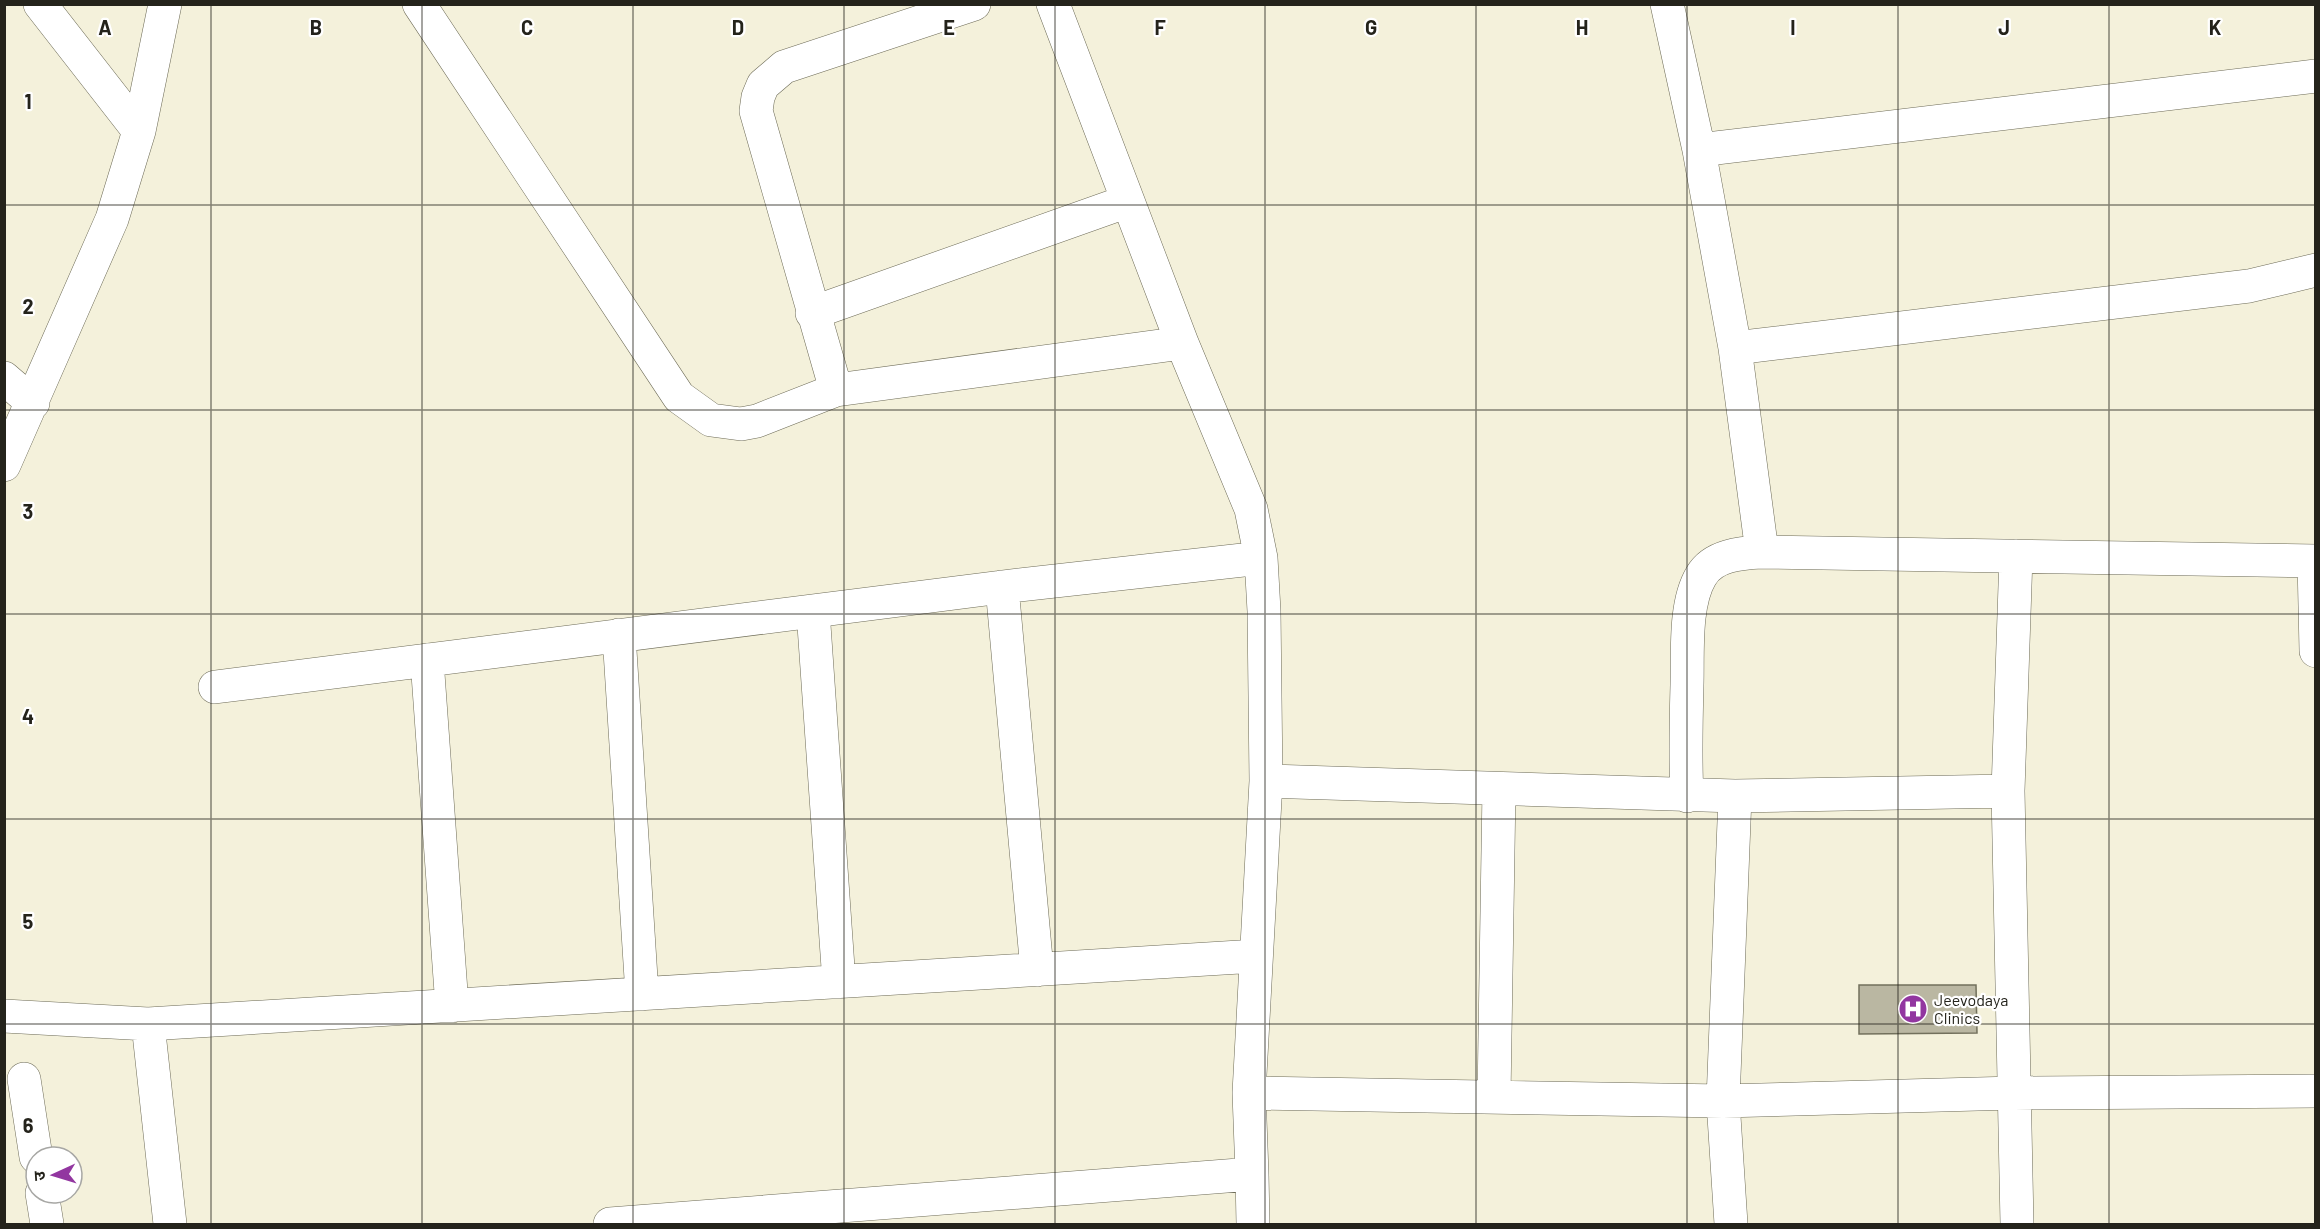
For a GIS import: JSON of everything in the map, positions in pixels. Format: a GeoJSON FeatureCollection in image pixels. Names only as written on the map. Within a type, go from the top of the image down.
{"type":"FeatureCollection","features":[{"type":"Feature","properties":{"kind":"street"},"geometry":{"type":"LineString","coordinates":[[40,4],[139,131]]}},
{"type":"Feature","properties":{"kind":"street"},"geometry":{"type":"LineString","coordinates":[[4,465],[112,219],[139,131],[165,4]]}},
{"type":"Feature","properties":{"kind":"street"},"geometry":{"type":"LineString","coordinates":[[419,4],[679,397],[711,420],[741,424],[757,421],[836,390],[1182,343]]}},
{"type":"Feature","properties":{"kind":"street"},"geometry":{"type":"LineString","coordinates":[[836,390],[812,313],[756,111],[758,97],[763,85],[784,67],[974,4]]}},
{"type":"Feature","properties":{"kind":"street"},"geometry":{"type":"LineString","coordinates":[[1053,4],[1182,343],[1251,509],[1261,558],[1264,611],[1266,781],[1249,1093],[1253,1224]]}},
{"type":"Feature","properties":{"kind":"street"},"geometry":{"type":"LineString","coordinates":[[1667,4],[1700,150],[1735,348],[1762,552]]}},
{"type":"Feature","properties":{"kind":"street"},"geometry":{"type":"LineString","coordinates":[[1700,150],[2316,76]]}},
{"type":"Feature","properties":{"kind":"street"},"geometry":{"type":"LineString","coordinates":[[812,313],[1128,201]]}},
{"type":"Feature","properties":{"kind":"street"},"geometry":{"type":"LineString","coordinates":[[1735,348],[2249,286],[2316,270]]}},
{"type":"Feature","properties":{"kind":"street"},"geometry":{"type":"LineString","coordinates":[[4,378],[33,403]]}},
{"type":"Feature","properties":{"kind":"street"},"geometry":{"type":"LineString","coordinates":[[1687,796],[1685,766],[1689,631],[1694,594],[1701,575],[1714,564],[1735,554],[1762,552],[2315,561],[2316,651]]}},
{"type":"Feature","properties":{"kind":"street"},"geometry":{"type":"LineString","coordinates":[[2016,556],[2008,791],[2017,1224]]}},
{"type":"Feature","properties":{"kind":"street"},"geometry":{"type":"LineString","coordinates":[[215,687],[1002,587],[1261,558]]}},
{"type":"Feature","properties":{"kind":"street"},"geometry":{"type":"LineString","coordinates":[[1002,587],[1038,970]]}},
{"type":"Feature","properties":{"kind":"street"},"geometry":{"type":"LineString","coordinates":[[813,611],[839,982]]}},
{"type":"Feature","properties":{"kind":"street"},"geometry":{"type":"LineString","coordinates":[[619,635],[642,994]]}},
{"type":"Feature","properties":{"kind":"street"},"geometry":{"type":"LineString","coordinates":[[427,660],[452,1006]]}},
{"type":"Feature","properties":{"kind":"street"},"geometry":{"type":"LineString","coordinates":[[1266,781],[1687,796],[2008,791]]}},
{"type":"Feature","properties":{"kind":"street"},"geometry":{"type":"LineString","coordinates":[[1494,1097],[1499,789]]}},
{"type":"Feature","properties":{"kind":"street"},"geometry":{"type":"LineString","coordinates":[[1731,1224],[1723,1101],[1735,796]]}},
{"type":"Feature","properties":{"kind":"street"},"geometry":{"type":"LineString","coordinates":[[4,1016],[148,1024],[1256,956]]}},
{"type":"Feature","properties":{"kind":"street"},"geometry":{"type":"LineString","coordinates":[[148,1024],[170,1224]]}},
{"type":"Feature","properties":{"kind":"street"},"geometry":{"type":"LineString","coordinates":[[24,1079],[34,1145]]}},
{"type":"Feature","properties":{"kind":"street"},"geometry":{"type":"LineString","coordinates":[[1249,1093],[1723,1101],[2014,1093],[2316,1091]]}},
{"type":"Feature","properties":{"kind":"street"},"geometry":{"type":"LineString","coordinates":[[610,1224],[1252,1174]]}},
{"type":"Feature","properties":{"kind":"street"},"geometry":{"type":"LineString","coordinates":[[44,1205],[47,1224]]}},
{"type":"Feature","properties":{"kind":"building"},"geometry":{"type":"Polygon","coordinates":[[[1859,985],[1976,985],[1977,1033],[1859,1034],[1859,985]]]}},
{"type":"Feature","properties":{"kind":"place","name":"Jeevodaya Clinics"},"geometry":{"type":"Point","coordinates":[1913,1009]}}]}
